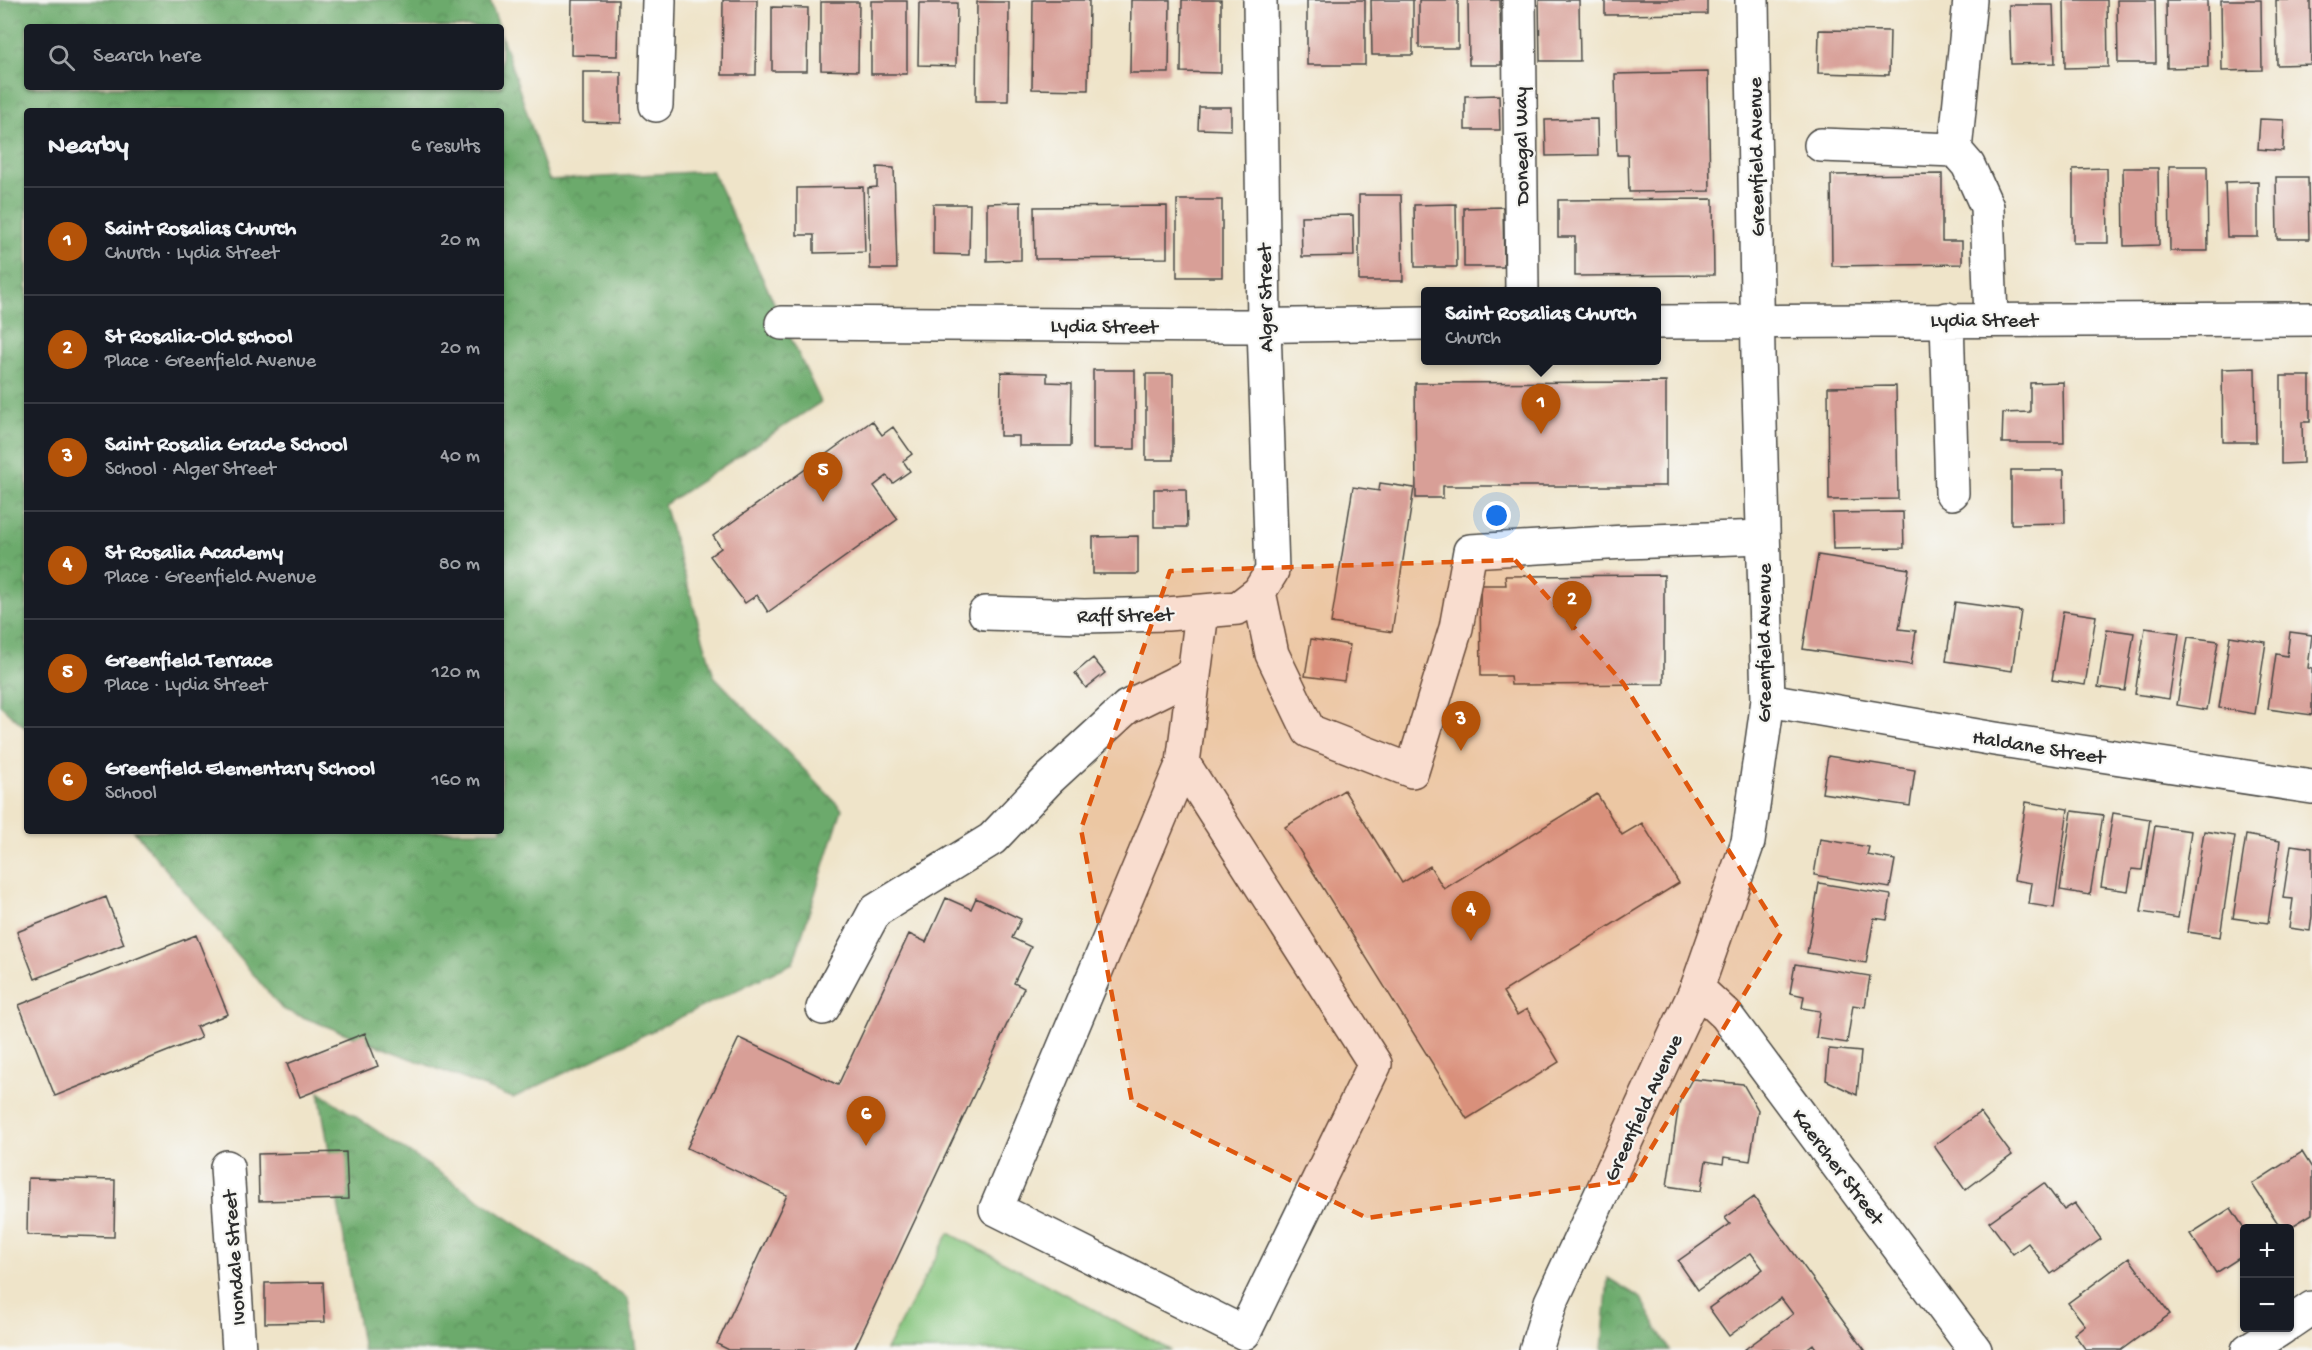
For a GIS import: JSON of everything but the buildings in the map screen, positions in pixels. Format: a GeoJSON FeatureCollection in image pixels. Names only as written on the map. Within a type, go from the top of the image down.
{"type":"FeatureCollection","features":[{"type":"Feature","properties":{"kind":"street"},"geometry":{"type":"LineString","coordinates":[[656,105],[659,0]]}},
{"type":"Feature","properties":{"kind":"street","name":"Alger Street"},"geometry":{"type":"LineString","coordinates":[[1259,592],[1272,571],[1264,326],[1260,0]]}},
{"type":"Feature","properties":{"kind":"street","name":"Donegal Way"},"geometry":{"type":"LineString","coordinates":[[1519,0],[1522,287]]}},
{"type":"Feature","properties":{"kind":"street","name":"Greenfield Avenue"},"geometry":{"type":"LineString","coordinates":[[1536,1350],[1551,1302],[1696,988],[1748,842],[1768,700],[1752,0]]}},
{"type":"Feature","properties":{"kind":"street"},"geometry":{"type":"LineString","coordinates":[[1970,0],[1955,150],[1968,165],[1987,207],[1991,319]]}},
{"type":"Feature","properties":{"kind":"street"},"geometry":{"type":"LineString","coordinates":[[1821,145],[1955,150]]}},
{"type":"Feature","properties":{"kind":"street"},"geometry":{"type":"LineString","coordinates":[[1947,319],[1952,493]]}},
{"type":"Feature","properties":{"kind":"street","name":"Lydia Street"},"geometry":{"type":"LineString","coordinates":[[1661,322],[2312,319]]}},
{"type":"Feature","properties":{"kind":"street","name":"Lydia Street"},"geometry":{"type":"LineString","coordinates":[[782,323],[1264,326],[1421,323]]}},
{"type":"Feature","properties":{"kind":"street"},"geometry":{"type":"LineString","coordinates":[[1259,592],[1272,654],[1309,731],[1412,771],[1456,628],[1470,551],[1763,537]]}},
{"type":"Feature","properties":{"kind":"street","name":"Raff Street"},"geometry":{"type":"LineString","coordinates":[[985,613],[1084,616],[1202,612],[1238,608],[1259,592]]}},
{"type":"Feature","properties":{"kind":"street"},"geometry":{"type":"LineString","coordinates":[[1183,763],[1375,1064],[1244,1334],[996,1209],[1183,763],[1202,612]]}},
{"type":"Feature","properties":{"kind":"street"},"geometry":{"type":"LineString","coordinates":[[823,1008],[876,910],[992,839],[1049,780],[1127,707],[1194,674]]}},
{"type":"Feature","properties":{"kind":"street","name":"Haldane Street"},"geometry":{"type":"LineString","coordinates":[[1768,700],[1995,740],[2312,787]]}},
{"type":"Feature","properties":{"kind":"street","name":"Kaercher Street"},"geometry":{"type":"LineString","coordinates":[[1696,988],[1726,1015],[1975,1350]]}},
{"type":"Feature","properties":{"kind":"street","name":"Ivondale Street"},"geometry":{"type":"LineString","coordinates":[[227,1167],[239,1350]]}},
{"type":"Feature","properties":{"kind":"street"},"geometry":{"type":"LineString","coordinates":[[2294,1320],[2312,1308]]}},
{"type":"Feature","properties":{"kind":"street"},"geometry":{"type":"LineString","coordinates":[[2248,1350],[2276,1332]]}},
{"type":"Feature","properties":{"kind":"highlighted area"},"geometry":{"type":"Polygon","coordinates":[[[1515,560],[1623,683],[1781,933],[1632,1180],[1367,1218],[1132,1102],[1081,829],[1170,571],[1515,560]]]}},
{"type":"Feature","properties":{"kind":"green space"},"geometry":{"type":"Polygon","coordinates":[[[0,0],[490,0],[498,24],[24,24],[24,90],[504,90],[504,43],[549,180],[712,171],[821,402],[664,505],[714,676],[842,809],[793,963],[513,1098],[282,1009],[136,834],[504,834],[504,108],[24,108],[24,726],[0,705],[0,0]]]}},
{"type":"Feature","properties":{"kind":"green space"},"geometry":{"type":"Polygon","coordinates":[[[319,1092],[628,1299],[636,1350],[363,1350],[319,1092]]]}},
{"type":"Feature","properties":{"kind":"green space"},"geometry":{"type":"Polygon","coordinates":[[[949,1233],[1170,1350],[886,1350],[949,1233]]]}},
{"type":"Feature","properties":{"kind":"green space"},"geometry":{"type":"Polygon","coordinates":[[[1608,1278],[1641,1298],[1670,1350],[1602,1350],[1608,1278]]]}},
{"type":"Feature","properties":{"kind":"place","name":"Saint Rosalias Church"},"geometry":{"type":"Point","coordinates":[1541,434]}},
{"type":"Feature","properties":{"kind":"place","name":"Greenfield Terrace"},"geometry":{"type":"Point","coordinates":[823,502]}},
{"type":"Feature","properties":{"kind":"place","name":"St Rosalia-Old school"},"geometry":{"type":"Point","coordinates":[1572,631]}},
{"type":"Feature","properties":{"kind":"place","name":"Saint Rosalia Grade School"},"geometry":{"type":"Point","coordinates":[1461,751]}},
{"type":"Feature","properties":{"kind":"place","name":"St Rosalia Academy"},"geometry":{"type":"Point","coordinates":[1471,941]}},
{"type":"Feature","properties":{"kind":"place","name":"Greenfield Elementary School"},"geometry":{"type":"Point","coordinates":[866,1146]}}]}
